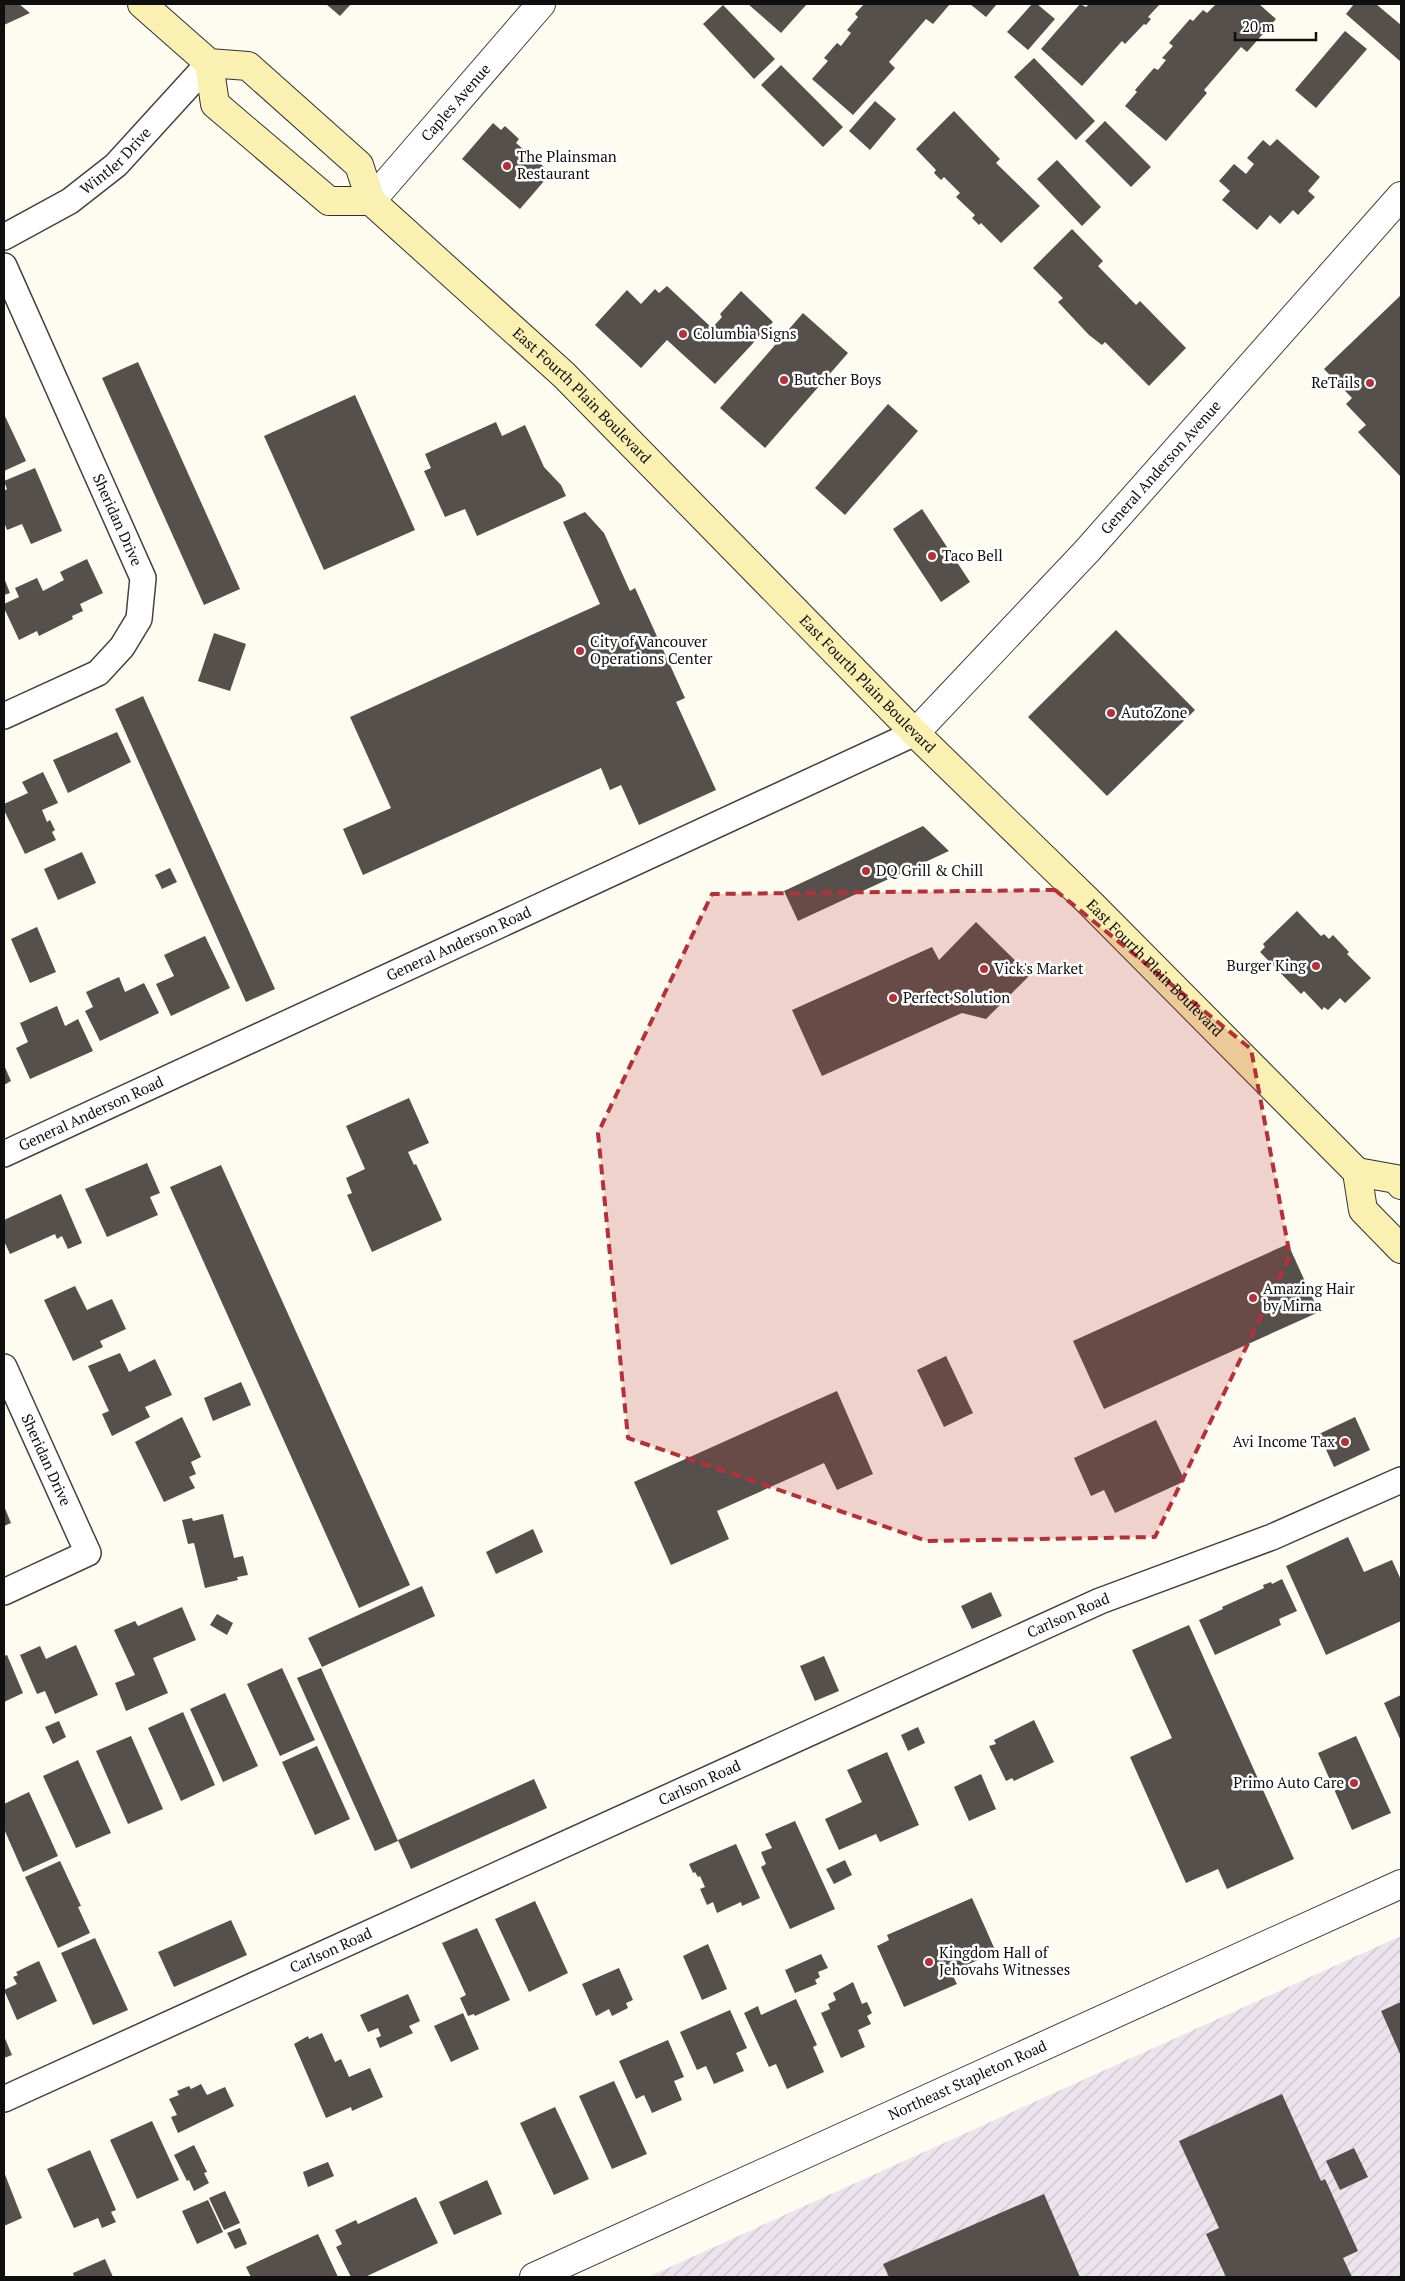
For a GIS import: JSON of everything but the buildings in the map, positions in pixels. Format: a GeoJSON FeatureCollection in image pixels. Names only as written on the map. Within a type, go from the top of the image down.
{"type":"FeatureCollection","features":[{"type":"Feature","properties":{"kind":"main road"},"geometry":{"type":"LineString","coordinates":[[142,4],[209,63],[215,104],[329,201],[371,201]]}},
{"type":"Feature","properties":{"kind":"main road","name":"East Fourth Plain Boulevard"},"geometry":{"type":"LineString","coordinates":[[209,63],[248,66],[359,164],[371,201],[564,375],[915,733],[1091,904],[1357,1172]]}},
{"type":"Feature","properties":{"kind":"main road"},"geometry":{"type":"LineString","coordinates":[[1401,1185],[1396,1179],[1357,1172],[1363,1210],[1401,1249]]}},
{"type":"Feature","properties":{"kind":"street","name":"Caples Avenue"},"geometry":{"type":"LineString","coordinates":[[371,201],[541,4]]}},
{"type":"Feature","properties":{"kind":"street","name":"Wintler Drive"},"geometry":{"type":"LineString","coordinates":[[4,236],[70,201],[116,165],[209,63]]}},
{"type":"Feature","properties":{"kind":"street","name":"General Anderson Avenue"},"geometry":{"type":"LineString","coordinates":[[915,733],[1094,543],[1401,196]]}},
{"type":"Feature","properties":{"kind":"street","name":"Sheridan Drive"},"geometry":{"type":"LineString","coordinates":[[4,266],[143,578],[139,619],[122,647],[98,672],[4,716]]}},
{"type":"Feature","properties":{"kind":"street","name":"General Anderson Road"},"geometry":{"type":"LineString","coordinates":[[4,1154],[915,733]]}},
{"type":"Feature","properties":{"kind":"street","name":"Sheridan Drive"},"geometry":{"type":"LineString","coordinates":[[4,1367],[88,1553],[4,1592]]}},
{"type":"Feature","properties":{"kind":"street","name":"Carlson Road"},"geometry":{"type":"LineString","coordinates":[[4,2099],[1100,1601],[1272,1537],[1401,1480]]}},
{"type":"Feature","properties":{"kind":"street","name":"Northeast Stapleton Road"},"geometry":{"type":"LineString","coordinates":[[534,2277],[1401,1884]]}},
{"type":"Feature","properties":{"kind":"highlighted area"},"geometry":{"type":"Polygon","coordinates":[[[1055,890],[1251,1049],[1290,1256],[1155,1537],[927,1541],[628,1438],[598,1133],[712,894],[1055,890]]]}},
{"type":"Feature","properties":{"kind":"shaded area"},"geometry":{"type":"Polygon","coordinates":[[[1401,1936],[1401,2277],[648,2277],[1401,1936]]]}},
{"type":"Feature","properties":{"kind":"place","name":"The Plainsman Restaurant"},"geometry":{"type":"Point","coordinates":[507,166]}},
{"type":"Feature","properties":{"kind":"place","name":"Columbia Signs"},"geometry":{"type":"Point","coordinates":[683,334]}},
{"type":"Feature","properties":{"kind":"place","name":"Butcher Boys"},"geometry":{"type":"Point","coordinates":[784,380]}},
{"type":"Feature","properties":{"kind":"place","name":"ReTails"},"geometry":{"type":"Point","coordinates":[1370,383]}},
{"type":"Feature","properties":{"kind":"place","name":"Taco Bell"},"geometry":{"type":"Point","coordinates":[932,556]}},
{"type":"Feature","properties":{"kind":"place","name":"City of Vancouver Operations Center"},"geometry":{"type":"Point","coordinates":[580,651]}},
{"type":"Feature","properties":{"kind":"place","name":"AutoZone"},"geometry":{"type":"Point","coordinates":[1111,713]}},
{"type":"Feature","properties":{"kind":"place","name":"DQ Grill & Chill"},"geometry":{"type":"Point","coordinates":[866,871]}},
{"type":"Feature","properties":{"kind":"place","name":"Burger King"},"geometry":{"type":"Point","coordinates":[1316,966]}},
{"type":"Feature","properties":{"kind":"place","name":"Vick's Market"},"geometry":{"type":"Point","coordinates":[984,969]}},
{"type":"Feature","properties":{"kind":"place","name":"Perfect Solution"},"geometry":{"type":"Point","coordinates":[893,998]}},
{"type":"Feature","properties":{"kind":"place","name":"Amazing Hair by Mirna"},"geometry":{"type":"Point","coordinates":[1253,1298]}},
{"type":"Feature","properties":{"kind":"place","name":"Avi Income Tax"},"geometry":{"type":"Point","coordinates":[1345,1442]}},
{"type":"Feature","properties":{"kind":"place","name":"Primo Auto Care"},"geometry":{"type":"Point","coordinates":[1354,1783]}},
{"type":"Feature","properties":{"kind":"place","name":"Kingdom Hall of Jehovahs Witnesses"},"geometry":{"type":"Point","coordinates":[929,1962]}}]}
